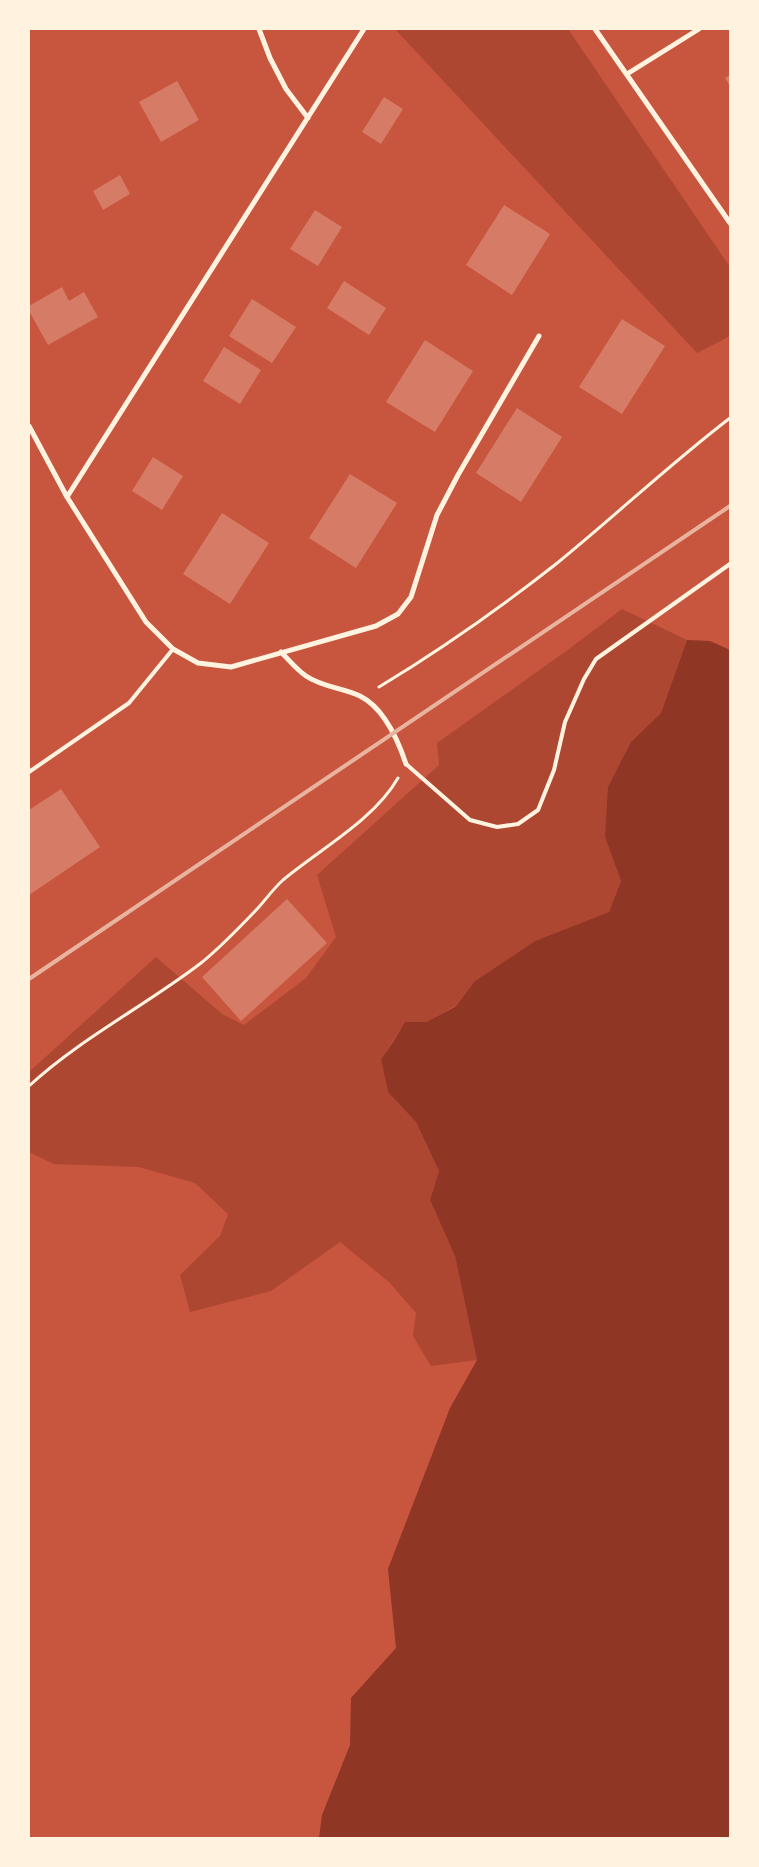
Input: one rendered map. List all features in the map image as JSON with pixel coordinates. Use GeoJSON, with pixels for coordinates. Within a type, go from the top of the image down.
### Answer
{"type":"FeatureCollection","features":[{"type":"Feature","properties":{"kind":"street"},"geometry":{"type":"LineString","coordinates":[[259,29],[270,58],[286,89],[308,118]]}},
{"type":"Feature","properties":{"kind":"street"},"geometry":{"type":"LineString","coordinates":[[67,497],[364,29]]}},
{"type":"Feature","properties":{"kind":"street"},"geometry":{"type":"LineString","coordinates":[[595,29],[730,223]]}},
{"type":"Feature","properties":{"kind":"street"},"geometry":{"type":"LineString","coordinates":[[627,74],[700,29]]}},
{"type":"Feature","properties":{"kind":"street"},"geometry":{"type":"LineString","coordinates":[[29,426],[67,497],[146,622],[174,649],[198,663],[231,667],[376,626],[398,614],[411,597],[437,515],[458,475],[539,336]]}},
{"type":"Feature","properties":{"kind":"street"},"geometry":{"type":"LineString","coordinates":[[280,652],[306,676],[335,689],[360,696],[378,710],[400,745],[406,764]]}},
{"type":"Feature","properties":{"kind":"lane"},"geometry":{"type":"LineString","coordinates":[[406,764],[470,820],[497,827],[518,824],[538,810],[554,770],[565,722],[584,679],[596,659],[730,564]]}},
{"type":"Feature","properties":{"kind":"lane"},"geometry":{"type":"LineString","coordinates":[[29,772],[129,703],[174,649]]}},
{"type":"Feature","properties":{"kind":"path"},"geometry":{"type":"LineString","coordinates":[[360,696],[380,687],[433,652],[555,564],[730,418]]}},
{"type":"Feature","properties":{"kind":"path"},"geometry":{"type":"LineString","coordinates":[[29,1086],[46,1070],[101,1029],[202,962],[245,921],[282,881],[368,814],[394,785],[406,764]]}},
{"type":"Feature","properties":{"kind":"shaded area"},"geometry":{"type":"Polygon","coordinates":[[[395,29],[568,29],[730,267],[730,336],[697,353],[395,29]]]}},
{"type":"Feature","properties":{"kind":"shaded area"},"geometry":{"type":"Polygon","coordinates":[[[622,609],[687,640],[661,713],[631,742],[605,837],[621,881],[609,912],[535,941],[475,981],[455,1006],[426,1022],[405,1022],[381,1059],[388,1092],[416,1122],[439,1171],[430,1200],[455,1256],[477,1360],[431,1366],[413,1336],[416,1313],[389,1282],[340,1242],[271,1291],[190,1312],[180,1275],[220,1236],[228,1214],[195,1183],[139,1167],[54,1164],[29,1152],[29,1072],[156,957],[222,1014],[244,1025],[306,978],[336,937],[317,875],[439,765],[437,743],[622,609]]]}},
{"type":"Feature","properties":{"kind":"shaded area"},"geometry":{"type":"Polygon","coordinates":[[[687,640],[710,641],[730,650],[730,1838],[319,1838],[322,1815],[350,1745],[351,1698],[396,1648],[388,1569],[450,1408],[477,1360],[455,1256],[430,1200],[439,1171],[416,1122],[388,1092],[381,1059],[405,1022],[426,1022],[455,1007],[475,981],[535,941],[609,912],[621,881],[605,837],[608,787],[631,742],[661,713],[687,640]]]}},
{"type":"Feature","properties":{"kind":"building"},"geometry":{"type":"Polygon","coordinates":[[[730,75],[730,86],[725,78],[730,75]]]}},
{"type":"Feature","properties":{"kind":"building"},"geometry":{"type":"Polygon","coordinates":[[[177,81],[199,120],[161,142],[139,102],[177,81]]]}},
{"type":"Feature","properties":{"kind":"building"},"geometry":{"type":"Polygon","coordinates":[[[384,97],[403,109],[381,144],[362,132],[384,97]]]}},
{"type":"Feature","properties":{"kind":"building"},"geometry":{"type":"Polygon","coordinates":[[[120,175],[130,194],[103,210],[93,191],[120,175]]]}},
{"type":"Feature","properties":{"kind":"building"},"geometry":{"type":"Polygon","coordinates":[[[504,205],[550,234],[512,295],[466,265],[504,205]]]}},
{"type":"Feature","properties":{"kind":"building"},"geometry":{"type":"Polygon","coordinates":[[[315,210],[342,227],[318,266],[290,249],[315,210]]]}},
{"type":"Feature","properties":{"kind":"building"},"geometry":{"type":"Polygon","coordinates":[[[344,281],[386,308],[369,335],[327,308],[344,281]]]}},
{"type":"Feature","properties":{"kind":"building"},"geometry":{"type":"Polygon","coordinates":[[[62,287],[69,301],[84,292],[98,317],[48,345],[29,311],[29,306],[62,287]]]}},
{"type":"Feature","properties":{"kind":"building"},"geometry":{"type":"Polygon","coordinates":[[[252,299],[296,327],[272,363],[229,336],[252,299]]]}},
{"type":"Feature","properties":{"kind":"building"},"geometry":{"type":"Polygon","coordinates":[[[622,319],[665,346],[622,414],[579,387],[622,319]]]}},
{"type":"Feature","properties":{"kind":"building"},"geometry":{"type":"Polygon","coordinates":[[[425,340],[473,371],[435,432],[386,402],[425,340]]]}},
{"type":"Feature","properties":{"kind":"building"},"geometry":{"type":"Polygon","coordinates":[[[224,347],[261,370],[240,404],[203,381],[224,347]]]}},
{"type":"Feature","properties":{"kind":"building"},"geometry":{"type":"Polygon","coordinates":[[[517,408],[562,437],[521,502],[476,473],[517,408]]]}},
{"type":"Feature","properties":{"kind":"building"},"geometry":{"type":"Polygon","coordinates":[[[153,457],[183,476],[162,510],[132,491],[153,457]]]}},
{"type":"Feature","properties":{"kind":"building"},"geometry":{"type":"Polygon","coordinates":[[[350,474],[397,503],[356,568],[309,538],[350,474]]]}},
{"type":"Feature","properties":{"kind":"building"},"geometry":{"type":"Polygon","coordinates":[[[222,513],[269,543],[230,604],[183,574],[222,513]]]}},
{"type":"Feature","properties":{"kind":"building"},"geometry":{"type":"Polygon","coordinates":[[[61,789],[100,847],[29,895],[29,810],[61,789]]]}},
{"type":"Feature","properties":{"kind":"building"},"geometry":{"type":"Polygon","coordinates":[[[287,899],[327,943],[241,1021],[202,977],[287,899]]]}},
{"type":"Feature","properties":{"kind":"railway"},"geometry":{"type":"LineString","coordinates":[[29,979],[730,506]]}}]}
